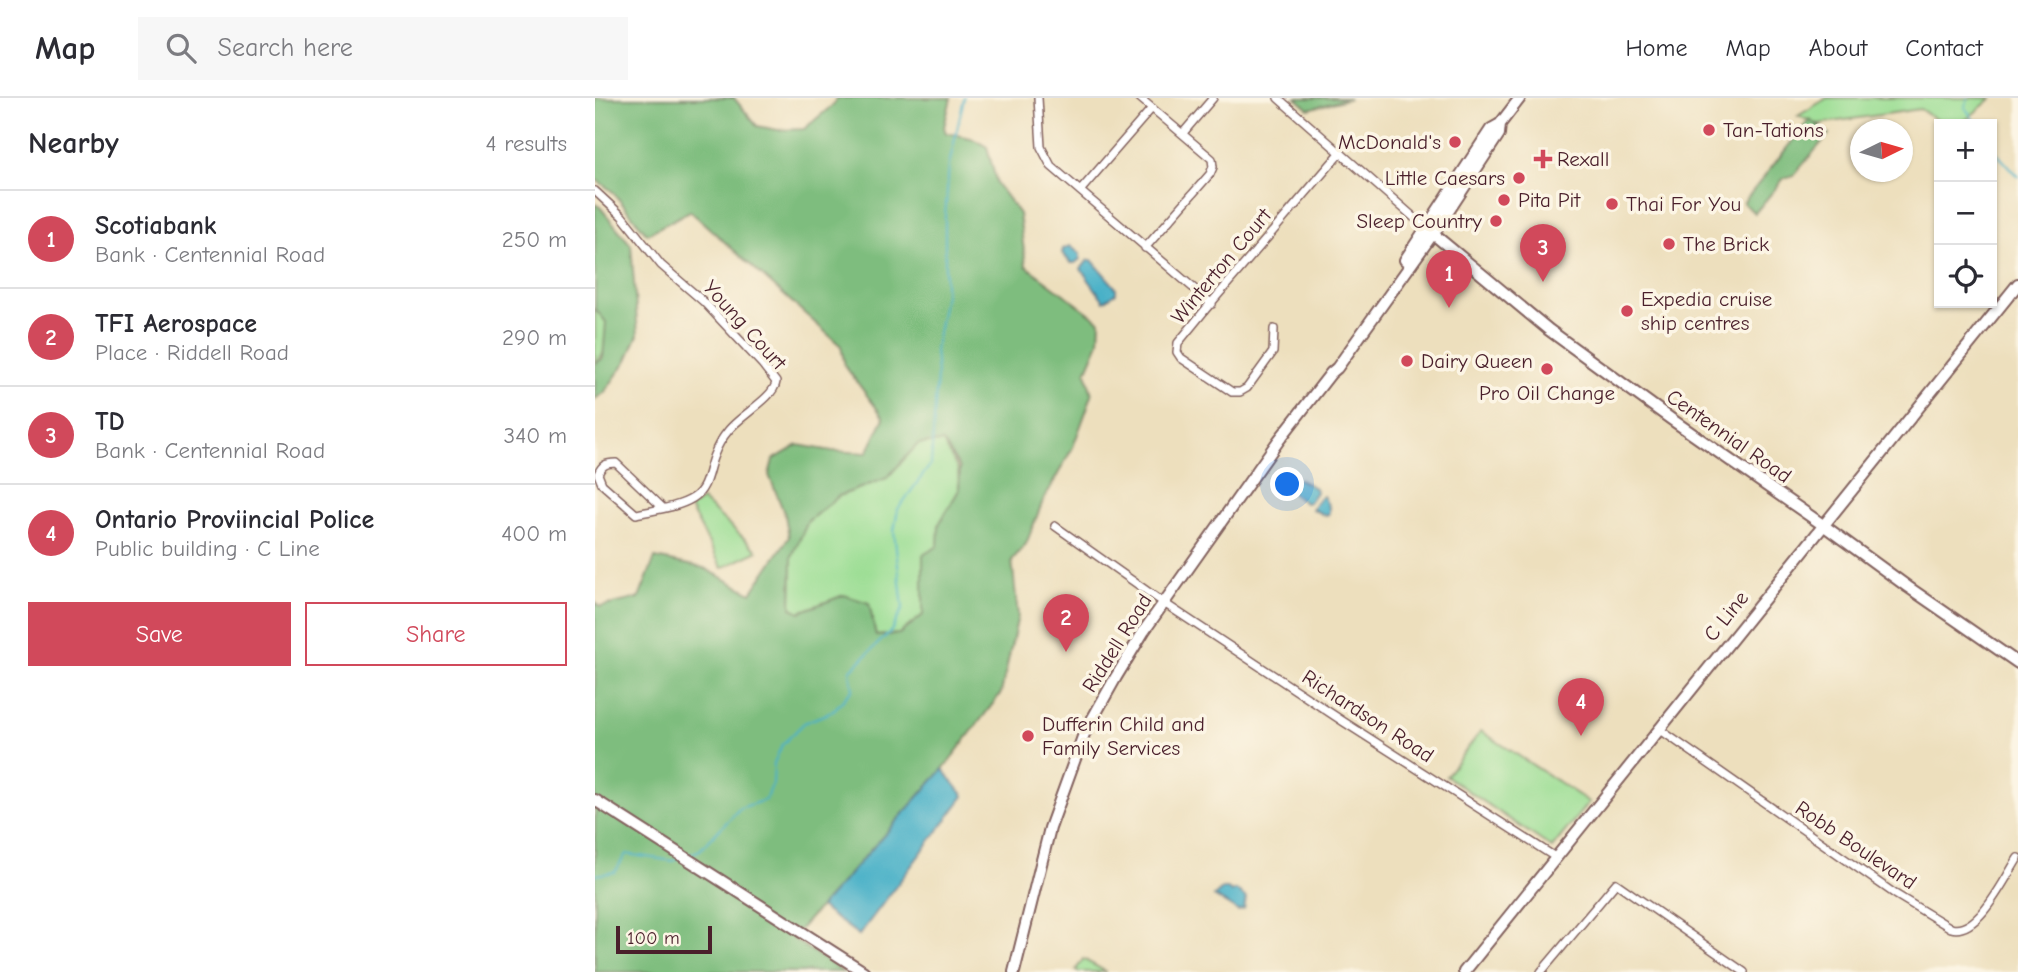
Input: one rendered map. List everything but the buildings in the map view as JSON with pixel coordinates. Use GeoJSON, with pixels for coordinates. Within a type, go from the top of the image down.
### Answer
{"type":"FeatureCollection","features":[{"type":"Feature","properties":{"kind":"street"},"geometry":{"type":"LineString","coordinates":[[1038,98],[1041,147],[1051,166],[1212,304]]}},
{"type":"Feature","properties":{"kind":"street"},"geometry":{"type":"LineString","coordinates":[[1140,98],[1212,159],[1213,167],[1210,174],[1145,248]]}},
{"type":"Feature","properties":{"kind":"street"},"geometry":{"type":"LineString","coordinates":[[1183,133],[1213,98]]}},
{"type":"Feature","properties":{"kind":"street"},"geometry":{"type":"LineString","coordinates":[[1278,98],[1429,231]]}},
{"type":"Feature","properties":{"kind":"street","name":"Riddell Road"},"geometry":{"type":"LineString","coordinates":[[1014,972],[1049,828],[1084,734],[1116,677],[1279,440],[1337,368],[1429,231],[1499,134],[1500,124],[1520,98]]}},
{"type":"Feature","properties":{"kind":"street"},"geometry":{"type":"LineString","coordinates":[[1080,191],[1152,108]]}},
{"type":"Feature","properties":{"kind":"street","name":"Winterton Court"},"geometry":{"type":"LineString","coordinates":[[1274,329],[1273,352],[1247,388],[1240,392],[1232,392],[1181,358],[1177,352],[1178,343],[1341,152]]}},
{"type":"Feature","properties":{"kind":"street","name":"Young Court"},"geometry":{"type":"LineString","coordinates":[[595,191],[622,216],[661,265],[704,302],[776,382],[770,395],[740,418],[723,437],[705,483],[694,498],[682,503],[663,508],[636,514],[602,484],[598,474],[602,466],[616,463],[663,508]]}},
{"type":"Feature","properties":{"kind":"street","name":"Centennial Road"},"geometry":{"type":"LineString","coordinates":[[1429,231],[1549,330],[2018,663]]}},
{"type":"Feature","properties":{"kind":"street","name":"C Line"},"geometry":{"type":"LineString","coordinates":[[1464,972],[2018,284]]}},
{"type":"Feature","properties":{"kind":"street","name":"Richardson Road"},"geometry":{"type":"LineString","coordinates":[[1055,526],[1164,604],[1555,857]]}},
{"type":"Feature","properties":{"kind":"street","name":"Robb Boulevard"},"geometry":{"type":"LineString","coordinates":[[1659,729],[1895,894],[1951,929],[1970,926],[1981,915],[2018,858]]}},
{"type":"Feature","properties":{"kind":"street"},"geometry":{"type":"LineString","coordinates":[[595,800],[864,972]]}},
{"type":"Feature","properties":{"kind":"street"},"geometry":{"type":"LineString","coordinates":[[1541,972],[1616,883],[1744,972]]}},
{"type":"Feature","properties":{"kind":"green space"},"geometry":{"type":"Polygon","coordinates":[[[595,98],[734,98],[757,126],[778,130],[804,129],[834,104],[837,98],[951,98],[944,127],[946,133],[971,138],[987,147],[997,184],[1019,214],[1026,266],[1100,321],[1099,342],[1086,372],[1092,395],[1073,447],[1043,501],[1026,544],[1012,560],[1018,616],[1001,693],[943,769],[792,938],[843,972],[595,972],[595,602],[600,607],[639,598],[655,558],[704,568],[751,593],[789,537],[785,515],[769,475],[773,460],[798,445],[867,453],[884,418],[845,366],[841,346],[690,211],[647,234],[612,191],[595,179],[595,98]],[[943,442],[918,444],[887,478],[839,496],[808,521],[792,556],[791,608],[800,612],[844,595],[869,603],[876,636],[899,634],[923,615],[923,555],[938,546],[939,524],[959,490],[960,468],[943,442]]]}},
{"type":"Feature","properties":{"kind":"green space"},"geometry":{"type":"Polygon","coordinates":[[[1296,98],[1350,98],[1309,109],[1296,98]]]}},
{"type":"Feature","properties":{"kind":"green space"},"geometry":{"type":"Polygon","coordinates":[[[1827,98],[1992,98],[1967,119],[1935,119],[1920,109],[1818,124],[1798,116],[1827,98]]]}},
{"type":"Feature","properties":{"kind":"green space"},"geometry":{"type":"Polygon","coordinates":[[[1810,119],[1829,134],[1794,175],[1784,178],[1755,213],[1743,203],[1810,119]]]}},
{"type":"Feature","properties":{"kind":"green space"},"geometry":{"type":"Polygon","coordinates":[[[595,204],[631,245],[638,335],[627,360],[604,393],[595,399],[595,364],[603,358],[606,322],[595,309],[595,204]]]}},
{"type":"Feature","properties":{"kind":"green space"},"geometry":{"type":"Polygon","coordinates":[[[595,308],[607,321],[610,343],[595,365],[595,308]]]}},
{"type":"Feature","properties":{"kind":"green space"},"geometry":{"type":"Polygon","coordinates":[[[919,440],[943,442],[958,470],[959,490],[939,525],[939,546],[923,555],[923,615],[899,634],[876,636],[844,595],[800,612],[791,608],[792,556],[808,521],[839,496],[887,478],[919,440]]]}},
{"type":"Feature","properties":{"kind":"green space"},"geometry":{"type":"Polygon","coordinates":[[[702,500],[758,551],[722,568],[690,508],[702,500]]]}},
{"type":"Feature","properties":{"kind":"green space"},"geometry":{"type":"Polygon","coordinates":[[[1481,731],[1589,802],[1552,848],[1446,776],[1481,731]]]}},
{"type":"Feature","properties":{"kind":"green space"},"geometry":{"type":"Polygon","coordinates":[[[1083,959],[1105,972],[1079,972],[1076,970],[1083,959]]]}},
{"type":"Feature","properties":{"kind":"water"},"geometry":{"type":"Polygon","coordinates":[[[1070,246],[1080,254],[1080,259],[1075,263],[1071,263],[1062,253],[1063,249],[1070,246]]]}},
{"type":"Feature","properties":{"kind":"water"},"geometry":{"type":"Polygon","coordinates":[[[1088,260],[1092,260],[1116,288],[1116,293],[1104,301],[1081,269],[1088,260]]]}},
{"type":"Feature","properties":{"kind":"water"},"geometry":{"type":"Polygon","coordinates":[[[1298,479],[1315,488],[1316,492],[1309,502],[1305,503],[1289,491],[1291,483],[1298,479]]]}},
{"type":"Feature","properties":{"kind":"water"},"geometry":{"type":"Polygon","coordinates":[[[1323,496],[1329,507],[1326,516],[1312,509],[1323,496]]]}},
{"type":"Feature","properties":{"kind":"water"},"geometry":{"type":"Polygon","coordinates":[[[943,769],[964,796],[859,935],[820,907],[943,769]]]}},
{"type":"Feature","properties":{"kind":"water"},"geometry":{"type":"Polygon","coordinates":[[[1222,889],[1231,892],[1236,890],[1246,898],[1244,909],[1238,911],[1214,896],[1222,889]]]}},
{"type":"Feature","properties":{"kind":"waterway"},"geometry":{"type":"LineString","coordinates":[[690,854],[700,850],[740,808],[765,800],[773,784],[774,763],[782,745],[804,723],[833,711],[853,689],[850,671],[891,631],[903,608],[894,531],[898,509],[931,464],[937,375],[935,350],[945,295],[945,217],[949,165],[964,98]]}},
{"type":"Feature","properties":{"kind":"waterway"},"geometry":{"type":"LineString","coordinates":[[1968,98],[1965,107],[1973,119]]}},
{"type":"Feature","properties":{"kind":"waterway"},"geometry":{"type":"LineString","coordinates":[[1997,154],[2018,177]]}},
{"type":"Feature","properties":{"kind":"waterway"},"geometry":{"type":"LineString","coordinates":[[595,875],[615,872],[626,854],[673,861],[677,859]]}},
{"type":"Feature","properties":{"kind":"place","name":"Tan-Tations"},"geometry":{"type":"Point","coordinates":[1709,130]}},
{"type":"Feature","properties":{"kind":"place","name":"McDonald's"},"geometry":{"type":"Point","coordinates":[1455,142]}},
{"type":"Feature","properties":{"kind":"place","name":"Rexall"},"geometry":{"type":"Point","coordinates":[1543,159]}},
{"type":"Feature","properties":{"kind":"place","name":"Little Caesars"},"geometry":{"type":"Point","coordinates":[1519,178]}},
{"type":"Feature","properties":{"kind":"place","name":"Pita Pit"},"geometry":{"type":"Point","coordinates":[1504,200]}},
{"type":"Feature","properties":{"kind":"place","name":"Thai For You"},"geometry":{"type":"Point","coordinates":[1612,204]}},
{"type":"Feature","properties":{"kind":"place","name":"Sleep Country"},"geometry":{"type":"Point","coordinates":[1496,221]}},
{"type":"Feature","properties":{"kind":"place","name":"The Brick"},"geometry":{"type":"Point","coordinates":[1669,244]}},
{"type":"Feature","properties":{"kind":"place","name":"TD"},"geometry":{"type":"Point","coordinates":[1543,282]}},
{"type":"Feature","properties":{"kind":"place","name":"Scotiabank"},"geometry":{"type":"Point","coordinates":[1449,308]}},
{"type":"Feature","properties":{"kind":"place","name":"Expedia cruise ship centres"},"geometry":{"type":"Point","coordinates":[1627,311]}},
{"type":"Feature","properties":{"kind":"place","name":"Dairy Queen"},"geometry":{"type":"Point","coordinates":[1407,361]}},
{"type":"Feature","properties":{"kind":"place","name":"Pro Oil Change"},"geometry":{"type":"Point","coordinates":[1547,369]}},
{"type":"Feature","properties":{"kind":"place","name":"TFI Aerospace"},"geometry":{"type":"Point","coordinates":[1066,652]}},
{"type":"Feature","properties":{"kind":"place","name":"Dufferin Child and Family Services"},"geometry":{"type":"Point","coordinates":[1028,736]}},
{"type":"Feature","properties":{"kind":"place","name":"Ontario Proviincial Police"},"geometry":{"type":"Point","coordinates":[1581,736]}}]}
